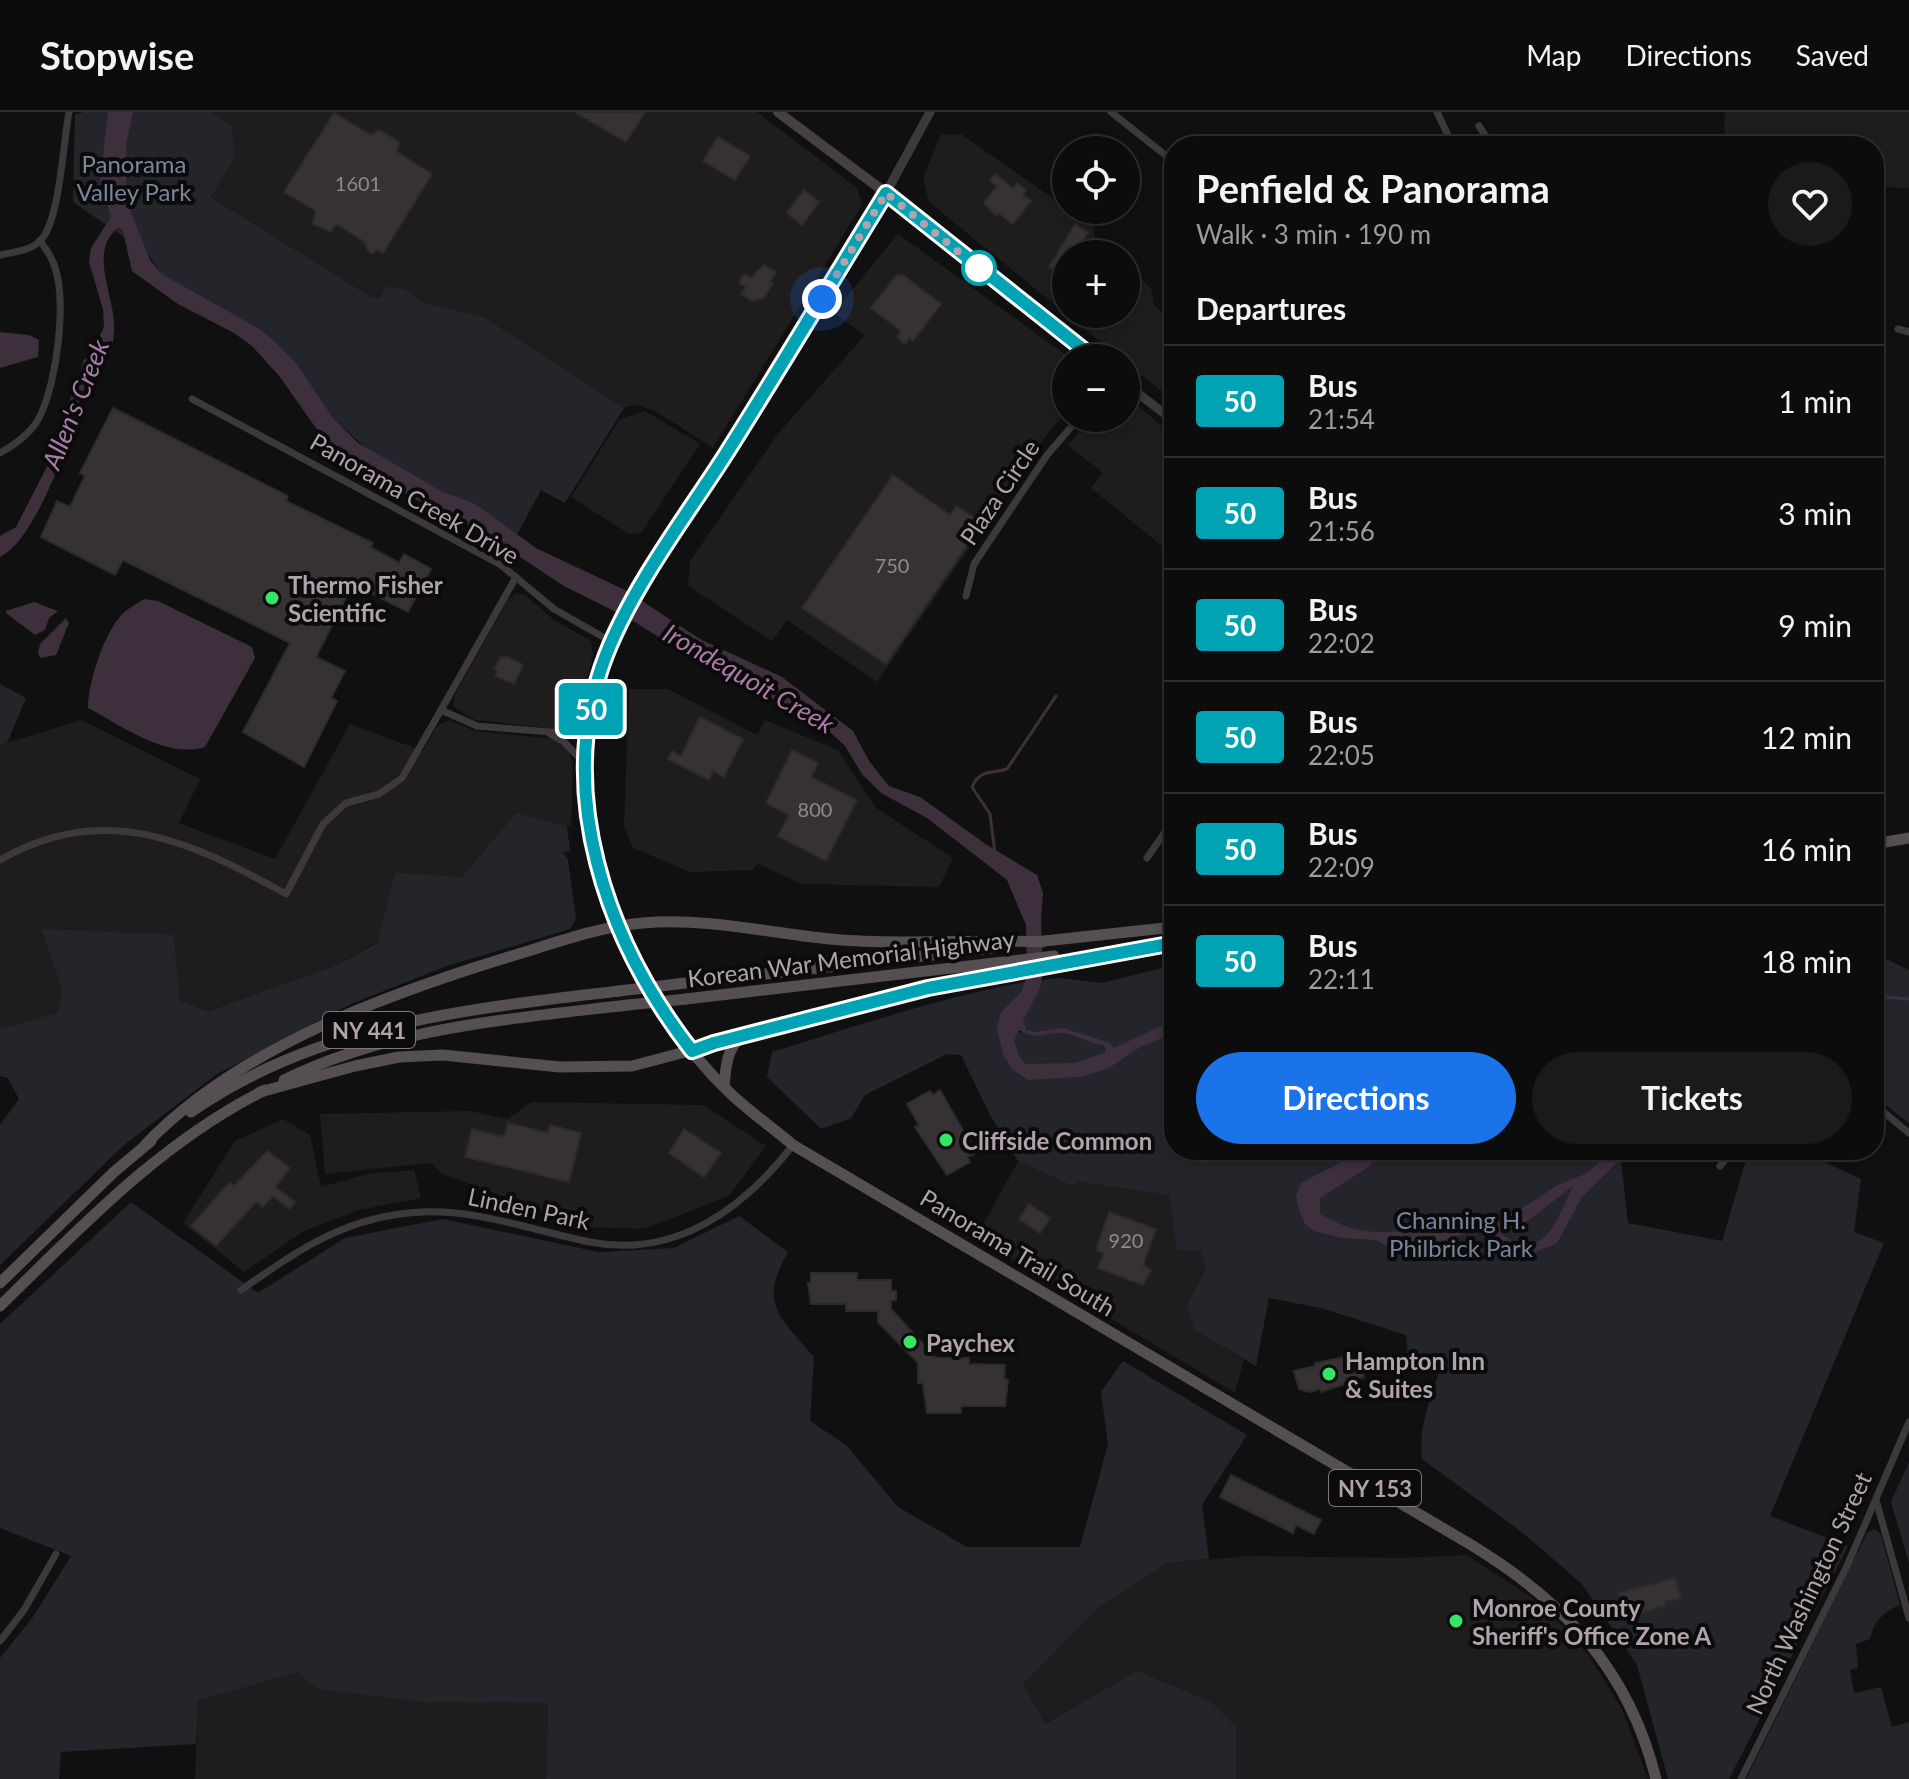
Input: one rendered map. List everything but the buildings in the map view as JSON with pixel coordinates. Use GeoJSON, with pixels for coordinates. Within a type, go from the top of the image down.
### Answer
{"type":"FeatureCollection","features":[{"type":"Feature","properties":{"kind":"main road"},"geometry":{"type":"LineString","coordinates":[[778,112],[886,193]]}},
{"type":"Feature","properties":{"kind":"main road","name":"Panorama Trail South"},"geometry":{"type":"LineString","coordinates":[[886,193],[640,590],[612,642],[595,691],[587,735],[586,765],[590,830],[608,903],[617,926],[654,999],[692,1051],[724,1087],[793,1145],[1519,1575],[1559,1608],[1598,1653],[1629,1704],[1656,1779]]}},
{"type":"Feature","properties":{"kind":"main road"},"geometry":{"type":"LineString","coordinates":[[1884,842],[1909,838]]}},
{"type":"Feature","properties":{"kind":"main road"},"geometry":{"type":"LineString","coordinates":[[145,1145],[174,1115],[213,1088],[271,1053],[332,1023],[463,970],[617,926],[664,921],[708,921],[840,940],[1002,943]]}},
{"type":"Feature","properties":{"kind":"main road","name":"Korean War Memorial Highway"},"geometry":{"type":"LineString","coordinates":[[0,1283],[145,1145],[195,1109],[285,1060],[366,1031],[453,1012],[1002,943],[1042,942],[1164,928]]}},
{"type":"Feature","properties":{"kind":"main road"},"geometry":{"type":"LineString","coordinates":[[260,1092],[399,1057],[443,1055],[606,1069],[632,1066],[1005,967],[1164,944]]}},
{"type":"Feature","properties":{"kind":"main road","name":"Korean War Memorial Highway"},"geometry":{"type":"LineString","coordinates":[[0,1306],[162,1154],[201,1126],[260,1092],[341,1056],[423,1033],[628,1005],[1005,967]]}},
{"type":"Feature","properties":{"kind":"main road"},"geometry":{"type":"LineString","coordinates":[[724,1087],[727,1057],[732,1045],[741,1036]]}},
{"type":"Feature","properties":{"kind":"street"},"geometry":{"type":"LineString","coordinates":[[0,255],[27,249],[40,240],[54,213],[69,112]]}},
{"type":"Feature","properties":{"kind":"street"},"geometry":{"type":"LineString","coordinates":[[930,112],[886,193],[1076,344]]}},
{"type":"Feature","properties":{"kind":"street"},"geometry":{"type":"LineString","coordinates":[[1111,112],[1164,154]]}},
{"type":"Feature","properties":{"kind":"street"},"geometry":{"type":"LineString","coordinates":[[1121,120],[1127,112]]}},
{"type":"Feature","properties":{"kind":"street"},"geometry":{"type":"LineString","coordinates":[[1437,112],[1448,136]]}},
{"type":"Feature","properties":{"kind":"street"},"geometry":{"type":"LineString","coordinates":[[1479,126],[1486,136]]}},
{"type":"Feature","properties":{"kind":"street"},"geometry":{"type":"LineString","coordinates":[[0,453],[31,431],[40,417],[57,350],[57,279],[53,263],[40,240]]}},
{"type":"Feature","properties":{"kind":"street"},"geometry":{"type":"LineString","coordinates":[[1898,329],[1909,332]]}},
{"type":"Feature","properties":{"kind":"street"},"geometry":{"type":"LineString","coordinates":[[1140,395],[1164,413]]}},
{"type":"Feature","properties":{"kind":"street","name":"Panorama Creek Drive"},"geometry":{"type":"LineString","coordinates":[[192,399],[490,559],[554,609],[612,642]]}},
{"type":"Feature","properties":{"kind":"street","name":"Plaza Circle"},"geometry":{"type":"LineString","coordinates":[[966,596],[974,564],[1047,455],[1067,432]]}},
{"type":"Feature","properties":{"kind":"street"},"geometry":{"type":"LineString","coordinates":[[0,860],[43,838],[70,831],[107,829],[208,852],[286,894],[323,824],[346,803],[379,794],[402,778],[516,577]]}},
{"type":"Feature","properties":{"kind":"street"},"geometry":{"type":"LineString","coordinates":[[441,710],[477,726],[587,735]]}},
{"type":"Feature","properties":{"kind":"street"},"geometry":{"type":"LineString","coordinates":[[544,732],[564,742],[586,765]]}},
{"type":"Feature","properties":{"kind":"street"},"geometry":{"type":"LineString","coordinates":[[1147,858],[1164,833]]}},
{"type":"Feature","properties":{"kind":"street"},"geometry":{"type":"LineString","coordinates":[[1884,1112],[1909,1133]]}},
{"type":"Feature","properties":{"kind":"street","name":"Linden Park"},"geometry":{"type":"LineString","coordinates":[[241,1290],[329,1232],[395,1214],[474,1214],[608,1245],[639,1244],[674,1236],[703,1225],[735,1207],[767,1178],[793,1145]]}},
{"type":"Feature","properties":{"kind":"street"},"geometry":{"type":"LineString","coordinates":[[1720,1166],[1725,1160]]}},
{"type":"Feature","properties":{"kind":"street","name":"North Washington Street"},"geometry":{"type":"LineString","coordinates":[[1741,1779],[1876,1500],[1909,1422]]}},
{"type":"Feature","properties":{"kind":"street"},"geometry":{"type":"LineString","coordinates":[[1876,1500],[1909,1618]]}},
{"type":"Feature","properties":{"kind":"street"},"geometry":{"type":"LineString","coordinates":[[0,1641],[24,1610],[56,1554]]}},
{"type":"Feature","properties":{"kind":"shaded area"},"geometry":{"type":"Polygon","coordinates":[[[211,112],[757,112],[857,188],[862,205],[713,448],[655,411],[636,405],[624,408],[484,317],[422,302],[405,289],[387,286],[380,298],[373,298],[210,196],[234,158],[211,112]]]}},
{"type":"Feature","properties":{"kind":"shaded area"},"geometry":{"type":"Polygon","coordinates":[[[1725,112],[1909,112],[1909,188],[1884,187],[1884,136],[1724,136],[1725,112]]]}},
{"type":"Feature","properties":{"kind":"shaded area"},"geometry":{"type":"Polygon","coordinates":[[[961,134],[1052,198],[1052,224],[1090,224],[1094,227],[1096,240],[1052,240],[1052,303],[929,202],[923,179],[940,135],[961,134]]]}},
{"type":"Feature","properties":{"kind":"shaded area"},"geometry":{"type":"Polygon","coordinates":[[[898,234],[1052,345],[1052,428],[877,682],[787,620],[772,641],[688,586],[690,561],[777,435],[865,335],[833,313],[898,234]]]}},
{"type":"Feature","properties":{"kind":"shaded area"},"geometry":{"type":"Polygon","coordinates":[[[1140,279],[1151,288],[1154,305],[1164,314],[1164,393],[1140,374],[1140,344],[1103,344],[1083,328],[1140,328],[1140,279]]]}},
{"type":"Feature","properties":{"kind":"shaded area"},"geometry":{"type":"Polygon","coordinates":[[[1140,408],[1164,428],[1164,548],[1091,488],[1103,473],[1068,445],[1079,432],[1140,432],[1140,408]]]}},
{"type":"Feature","properties":{"kind":"shaded area"},"geometry":{"type":"Polygon","coordinates":[[[645,411],[700,444],[642,532],[629,534],[571,497],[620,419],[645,411]]]}},
{"type":"Feature","properties":{"kind":"shaded area"},"geometry":{"type":"Polygon","coordinates":[[[516,593],[525,595],[554,620],[591,641],[593,655],[576,724],[569,730],[475,720],[454,707],[454,696],[508,599],[516,593]]]}},
{"type":"Feature","properties":{"kind":"shaded area"},"geometry":{"type":"Polygon","coordinates":[[[629,689],[668,689],[757,735],[765,720],[838,750],[876,808],[953,858],[939,887],[801,884],[757,863],[753,870],[690,872],[633,848],[624,827],[629,689]]]}},
{"type":"Feature","properties":{"kind":"shaded area"},"geometry":{"type":"Polygon","coordinates":[[[82,720],[200,779],[179,823],[275,859],[350,724],[423,751],[437,726],[449,720],[475,731],[555,739],[568,749],[573,763],[571,827],[516,814],[462,877],[395,872],[377,942],[339,964],[209,1011],[179,1001],[42,930],[62,989],[58,1014],[0,1029],[0,745],[82,720]]]}},
{"type":"Feature","properties":{"kind":"shaded area"},"geometry":{"type":"Polygon","coordinates":[[[531,1102],[704,1105],[766,1146],[729,1196],[644,1229],[586,1227],[443,1174],[431,1163],[325,1174],[320,1114],[470,1111],[508,1119],[531,1102]]]}},
{"type":"Feature","properties":{"kind":"shaded area"},"geometry":{"type":"Polygon","coordinates":[[[283,1119],[310,1135],[321,1187],[367,1174],[414,1170],[421,1198],[359,1210],[304,1231],[244,1272],[183,1223],[235,1141],[283,1119]]]}},
{"type":"Feature","properties":{"kind":"shaded area"},"geometry":{"type":"Polygon","coordinates":[[[1018,1161],[1072,1186],[1079,1182],[1170,1195],[1177,1250],[1201,1251],[1206,1268],[1187,1305],[1194,1329],[1244,1360],[1235,1393],[976,1238],[1018,1161]]]}},
{"type":"Feature","properties":{"kind":"shaded area"},"geometry":{"type":"Polygon","coordinates":[[[1467,1555],[1531,1597],[1569,1632],[1589,1656],[1622,1709],[1648,1779],[1236,1779],[1236,1727],[1137,1672],[1044,1724],[1023,1684],[1099,1607],[1168,1563],[1249,1556],[1400,1558],[1467,1555]]]}},
{"type":"Feature","properties":{"kind":"shaded area"},"geometry":{"type":"Polygon","coordinates":[[[298,1672],[427,1702],[548,1703],[546,1779],[195,1779],[198,1701],[298,1672]]]}},
{"type":"Feature","properties":{"kind":"green space","name":"Panorama Valley Park"},"geometry":{"type":"Polygon","coordinates":[[[83,112],[211,112],[232,127],[234,158],[211,197],[373,298],[380,298],[386,286],[405,289],[422,302],[484,317],[624,408],[565,503],[541,490],[517,535],[474,503],[443,492],[371,453],[333,418],[297,364],[260,329],[162,274],[147,253],[73,202],[75,115],[83,112]]]}},
{"type":"Feature","properties":{"kind":"green space"},"geometry":{"type":"Polygon","coordinates":[[[0,684],[26,698],[7,743],[0,745],[0,684]]]}},
{"type":"Feature","properties":{"kind":"green space"},"geometry":{"type":"Polygon","coordinates":[[[516,813],[567,826],[570,851],[563,852],[568,860],[576,919],[570,929],[447,966],[351,1004],[217,1074],[124,1145],[0,1265],[0,1125],[19,1099],[8,1078],[0,1076],[0,1029],[58,1013],[62,989],[41,929],[174,935],[179,1001],[209,1011],[339,964],[377,943],[395,872],[462,877],[516,813]]]}},
{"type":"Feature","properties":{"kind":"green space"},"geometry":{"type":"Polygon","coordinates":[[[1884,958],[1909,970],[1909,1123],[1884,1104],[1884,958]]]}},
{"type":"Feature","properties":{"kind":"green space","name":"Channing H. Philbrick Park"},"geometry":{"type":"Polygon","coordinates":[[[1164,968],[1164,1160],[1621,1160],[1628,1223],[1722,1241],[1746,1160],[1820,1160],[1861,1179],[1854,1232],[1884,1243],[1770,1516],[1848,1546],[1729,1779],[1668,1779],[1637,1665],[1582,1584],[1523,1533],[1422,1459],[1422,1431],[1445,1353],[1408,1356],[1406,1335],[1321,1308],[1269,1298],[1256,1366],[1194,1330],[1187,1305],[1206,1268],[1200,1251],[1177,1250],[1169,1195],[1079,1182],[1072,1186],[1018,1161],[990,1115],[961,1055],[947,1054],[865,1095],[851,1118],[821,1129],[767,1077],[772,1052],[929,1004],[1025,982],[1021,992],[1001,1012],[1000,1036],[1028,1031],[1022,1021],[1041,980],[1059,978],[1102,983],[1164,968]]]}},
{"type":"Feature","properties":{"kind":"green space"},"geometry":{"type":"Polygon","coordinates":[[[131,1202],[258,1293],[345,1238],[443,1219],[598,1252],[674,1248],[739,1216],[788,1252],[779,1270],[774,1298],[783,1320],[814,1357],[810,1421],[846,1445],[898,1507],[967,1547],[1080,1547],[1108,1444],[1101,1392],[1123,1361],[1247,1435],[1202,1505],[1209,1559],[1168,1563],[1099,1607],[1023,1684],[1045,1724],[1137,1671],[1211,1702],[1236,1727],[1236,1779],[546,1779],[548,1703],[427,1702],[317,1689],[298,1672],[198,1701],[196,1744],[61,1752],[59,1779],[0,1779],[0,1658],[33,1617],[71,1556],[0,1528],[0,1324],[131,1202]]]}},
{"type":"Feature","properties":{"kind":"green space"},"geometry":{"type":"Polygon","coordinates":[[[1909,1462],[1909,1563],[1891,1502],[1909,1462]]]}},
{"type":"Feature","properties":{"kind":"green space"},"geometry":{"type":"Polygon","coordinates":[[[1875,1529],[1881,1535],[1900,1605],[1880,1618],[1870,1639],[1856,1644],[1858,1668],[1850,1670],[1854,1693],[1881,1687],[1892,1727],[1909,1722],[1909,1779],[1746,1779],[1867,1533],[1875,1529]]]}},
{"type":"Feature","properties":{"kind":"water"},"geometry":{"type":"Polygon","coordinates":[[[108,112],[133,112],[126,144],[127,202],[150,260],[162,274],[260,329],[297,364],[333,418],[358,443],[443,492],[474,503],[536,548],[627,591],[700,639],[782,677],[853,731],[869,761],[889,786],[920,797],[987,845],[1037,875],[1043,893],[1043,974],[1040,988],[1023,1021],[1027,1030],[1036,1032],[1063,1028],[1110,1043],[1114,1048],[1164,1025],[1164,1037],[1140,1047],[1109,1068],[1081,1077],[1028,1080],[1012,1069],[1003,1054],[997,1028],[1001,1012],[1021,992],[1027,976],[1026,925],[1007,880],[927,818],[881,793],[862,774],[845,746],[830,732],[681,651],[630,619],[564,586],[482,532],[401,492],[346,458],[323,438],[280,377],[252,346],[234,333],[178,304],[132,271],[123,231],[119,227],[109,237],[104,262],[114,319],[111,352],[97,362],[89,376],[78,407],[74,432],[33,519],[12,548],[0,557],[0,536],[16,527],[54,453],[60,437],[62,415],[79,381],[83,361],[92,353],[104,327],[103,309],[89,262],[91,248],[111,217],[108,206],[98,197],[108,112]],[[1019,1030],[1014,1041],[1020,1058],[1026,1064],[1076,1063],[1106,1052],[1104,1045],[1070,1034],[1037,1036],[1019,1030]]]}},
{"type":"Feature","properties":{"kind":"water"},"geometry":{"type":"Polygon","coordinates":[[[0,332],[29,335],[39,340],[38,357],[0,368],[0,332]]]}},
{"type":"Feature","properties":{"kind":"water"},"geometry":{"type":"Polygon","coordinates":[[[144,599],[158,601],[252,647],[255,658],[205,747],[190,750],[160,745],[88,708],[94,674],[107,637],[122,615],[144,599]]]}},
{"type":"Feature","properties":{"kind":"water"},"geometry":{"type":"Polygon","coordinates":[[[34,602],[58,611],[49,618],[45,630],[35,635],[6,613],[34,602]]]}},
{"type":"Feature","properties":{"kind":"water"},"geometry":{"type":"Polygon","coordinates":[[[66,618],[69,623],[56,655],[41,658],[38,654],[40,644],[66,618]]]}},
{"type":"Feature","properties":{"kind":"water"},"geometry":{"type":"Polygon","coordinates":[[[1345,1160],[1374,1160],[1370,1166],[1320,1198],[1320,1214],[1358,1230],[1397,1232],[1476,1218],[1489,1224],[1499,1223],[1558,1185],[1587,1173],[1601,1160],[1620,1160],[1582,1197],[1557,1243],[1529,1255],[1511,1250],[1480,1229],[1435,1243],[1387,1246],[1376,1240],[1343,1238],[1314,1231],[1305,1224],[1299,1210],[1296,1196],[1301,1183],[1345,1160]],[[1573,1186],[1529,1220],[1499,1232],[1514,1242],[1527,1245],[1538,1242],[1555,1224],[1573,1186]]]}},
{"type":"Feature","properties":{"kind":"waterway"},"geometry":{"type":"LineString","coordinates":[[995,853],[990,814],[972,787],[982,775],[1007,769],[1056,696]]}},
{"type":"Feature","properties":{"kind":"waterway"},"geometry":{"type":"LineString","coordinates":[[1884,997],[1909,999]]}},
{"type":"Feature","properties":{"kind":"bus line","name":"50"},"geometry":{"type":"LineString","coordinates":[[1076,344],[886,193],[612,640],[595,691],[587,735],[590,830],[608,903],[617,926],[654,999],[692,1051],[928,988],[1164,944]]}},
{"type":"Feature","properties":{"kind":"place","name":"Thermo Fisher Scientific"},"geometry":{"type":"Point","coordinates":[272,598]}},
{"type":"Feature","properties":{"kind":"place","name":"Cliffside Common"},"geometry":{"type":"Point","coordinates":[946,1140]}},
{"type":"Feature","properties":{"kind":"place","name":"Paychex"},"geometry":{"type":"Point","coordinates":[910,1342]}},
{"type":"Feature","properties":{"kind":"place","name":"Hampton Inn & Suites"},"geometry":{"type":"Point","coordinates":[1329,1374]}},
{"type":"Feature","properties":{"kind":"place","name":"Monroe County Sheriff's Office Zone A"},"geometry":{"type":"Point","coordinates":[1456,1621]}},
{"type":"Feature","properties":{"kind":"route"},"geometry":{"type":"LineString","coordinates":[[822,299],[886,193],[982,271],[979,268]]}},
{"type":"Feature","properties":{"kind":"water label","name":"Allen's Creek"},"geometry":{"type":"Point","coordinates":[75,404]}},
{"type":"Feature","properties":{"kind":"water label","name":"Irondequoit Creek"},"geometry":{"type":"Point","coordinates":[749,678]}}]}
